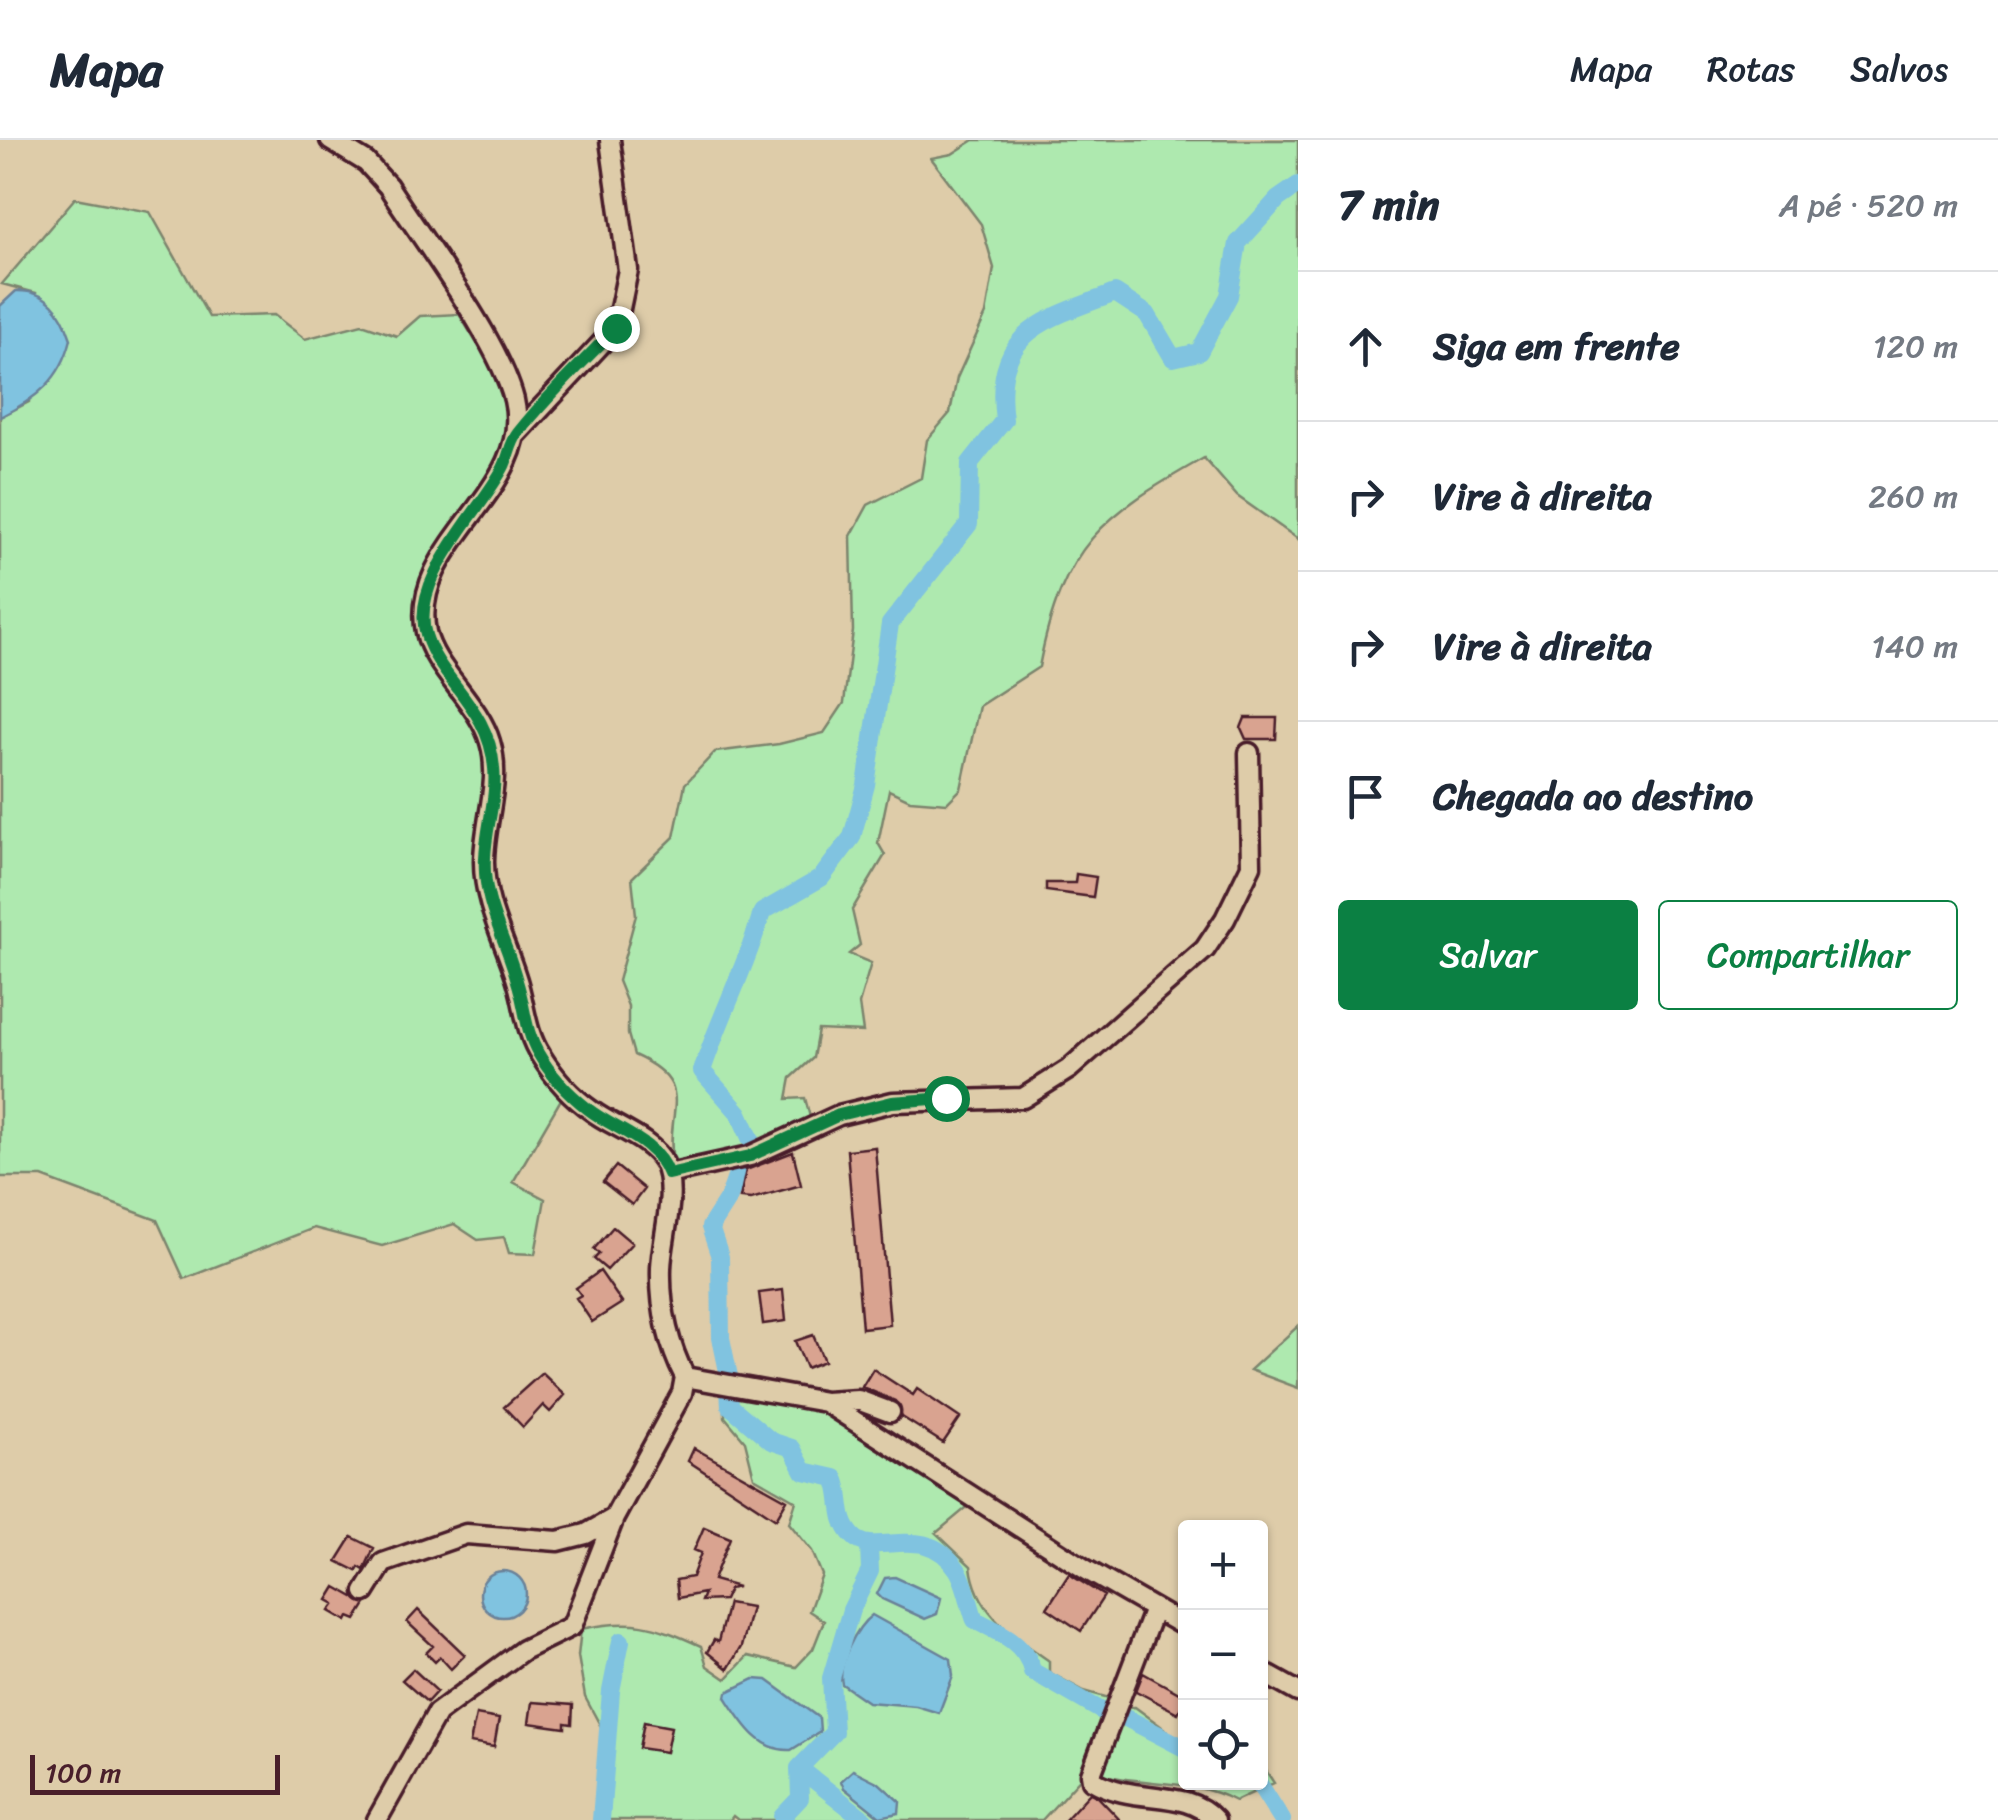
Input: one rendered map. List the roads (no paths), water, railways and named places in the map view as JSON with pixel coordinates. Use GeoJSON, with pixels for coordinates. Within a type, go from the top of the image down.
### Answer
{"type":"FeatureCollection","features":[{"type":"Feature","properties":{"kind":"street"},"geometry":{"type":"LineString","coordinates":[[330,140],[366,162],[388,186],[504,368],[515,403],[515,436],[504,468],[434,578],[424,613],[426,635],[476,711],[490,742],[495,771],[484,860],[486,891],[538,1053],[559,1082],[590,1110],[663,1159],[668,1174],[660,1270],[672,1350],[686,1377],[682,1393],[614,1518],[572,1626],[524,1650],[437,1714],[377,1820]]}},
{"type":"Feature","properties":{"kind":"street"},"geometry":{"type":"LineString","coordinates":[[515,436],[616,328],[628,270],[610,140]]}},
{"type":"Feature","properties":{"kind":"street"},"geometry":{"type":"LineString","coordinates":[[668,1174],[750,1156],[839,1115],[892,1102],[1023,1098],[1068,1069],[1205,949],[1226,919],[1250,866],[1249,753]]}},
{"type":"Feature","properties":{"kind":"street"},"geometry":{"type":"LineString","coordinates":[[686,1377],[825,1402],[858,1400],[890,1412]]}},
{"type":"Feature","properties":{"kind":"street"},"geometry":{"type":"LineString","coordinates":[[825,1402],[1178,1622]]}},
{"type":"Feature","properties":{"kind":"street"},"geometry":{"type":"LineString","coordinates":[[365,1592],[384,1564],[466,1534],[558,1542],[586,1534],[614,1518]]}},
{"type":"Feature","properties":{"kind":"street"},"geometry":{"type":"LineString","coordinates":[[1154,1609],[1092,1780],[1116,1795],[1178,1800],[1200,1806],[1215,1820]]}},
{"type":"Feature","properties":{"kind":"street"},"geometry":{"type":"LineString","coordinates":[[1268,1675],[1298,1692]]}},
{"type":"Feature","properties":{"kind":"water"},"geometry":{"type":"Polygon","coordinates":[[[16,291],[37,294],[52,304],[71,339],[61,366],[45,387],[0,417],[0,306],[16,291]]]}},
{"type":"Feature","properties":{"kind":"water"},"geometry":{"type":"Polygon","coordinates":[[[503,1571],[519,1578],[526,1594],[519,1610],[503,1617],[487,1610],[480,1594],[487,1578],[503,1571]]]}},
{"type":"Feature","properties":{"kind":"water"},"geometry":{"type":"Polygon","coordinates":[[[895,1577],[941,1598],[937,1614],[925,1619],[882,1599],[877,1594],[885,1578],[895,1577]]]}},
{"type":"Feature","properties":{"kind":"water"},"geometry":{"type":"Polygon","coordinates":[[[872,1615],[951,1659],[953,1676],[939,1713],[916,1706],[868,1702],[842,1684],[842,1666],[849,1646],[872,1615]]]}},
{"type":"Feature","properties":{"kind":"water"},"geometry":{"type":"Polygon","coordinates":[[[754,1679],[767,1680],[819,1718],[820,1732],[791,1750],[760,1740],[726,1697],[727,1692],[754,1679]]]}},
{"type":"Feature","properties":{"kind":"water"},"geometry":{"type":"Polygon","coordinates":[[[853,1770],[879,1783],[900,1802],[899,1813],[880,1817],[844,1788],[841,1781],[853,1770]]]}},
{"type":"Feature","properties":{"kind":"waterway"},"geometry":{"type":"LineString","coordinates":[[752,1142],[739,1113],[702,1071],[762,912],[821,878],[852,837],[866,785],[890,624],[969,524],[970,463],[1004,420],[1002,390],[1006,366],[1015,347],[1046,321],[1115,293],[1147,314],[1173,358],[1199,352],[1229,296],[1238,243],[1278,199],[1298,185]]}},
{"type":"Feature","properties":{"kind":"waterway"},"geometry":{"type":"LineString","coordinates":[[730,1381],[721,1338],[720,1257],[710,1227],[729,1197],[740,1166]]}},
{"type":"Feature","properties":{"kind":"waterway"},"geometry":{"type":"LineString","coordinates":[[729,1390],[730,1406],[771,1441],[792,1448],[804,1471],[835,1478],[844,1522],[853,1536],[874,1544],[915,1543],[944,1554],[960,1574],[975,1620],[1018,1646],[1032,1671],[1100,1710]]}},
{"type":"Feature","properties":{"kind":"waterway"},"geometry":{"type":"LineString","coordinates":[[782,1817],[800,1798],[799,1768],[834,1732],[831,1678],[851,1610],[870,1571],[869,1546]]}},
{"type":"Feature","properties":{"kind":"waterway"},"geometry":{"type":"LineString","coordinates":[[601,1820],[611,1691],[621,1641]]}},
{"type":"Feature","properties":{"kind":"waterway"},"geometry":{"type":"LineString","coordinates":[[1128,1719],[1178,1745]]}},
{"type":"Feature","properties":{"kind":"waterway"},"geometry":{"type":"LineString","coordinates":[[799,1768],[865,1820]]}},
{"type":"Feature","properties":{"kind":"waterway"},"geometry":{"type":"LineString","coordinates":[[1263,1790],[1282,1820]]}}]}
